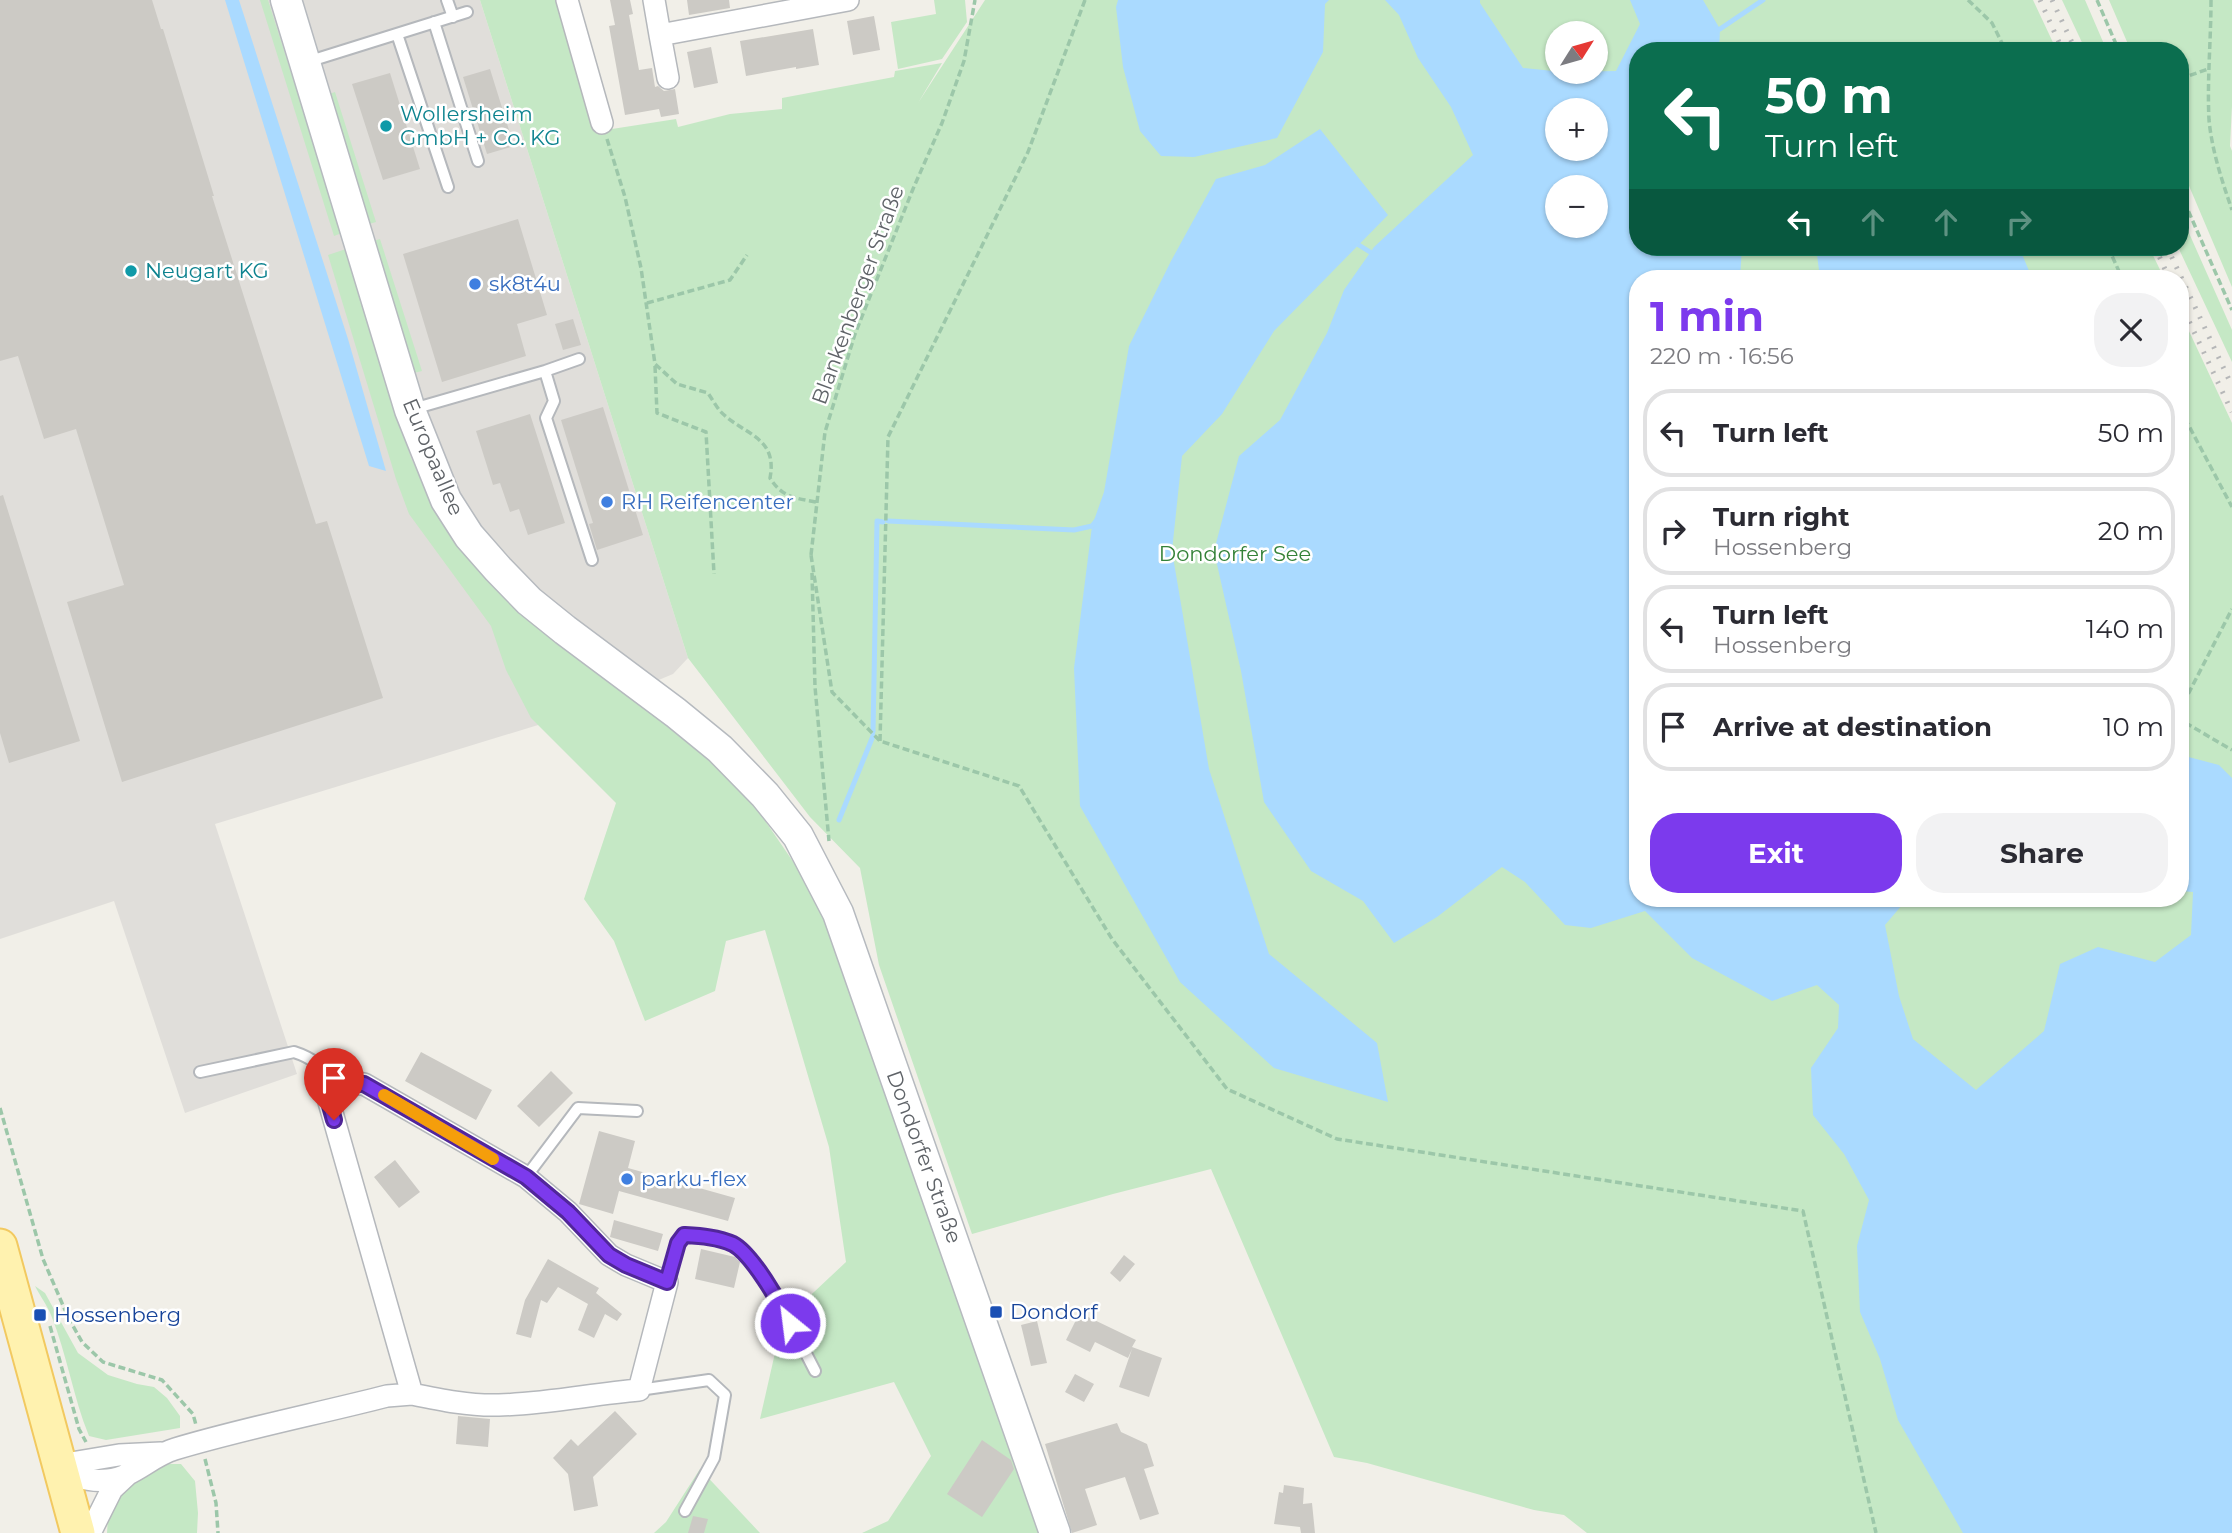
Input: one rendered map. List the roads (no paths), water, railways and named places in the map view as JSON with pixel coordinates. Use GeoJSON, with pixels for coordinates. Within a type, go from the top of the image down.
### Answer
{"type":"FeatureCollection","features":[{"type":"Feature","properties":{"kind":"main road","name":"Europaallee"},"geometry":{"type":"LineString","coordinates":[[286,0],[307,62],[410,410],[446,499],[469,536],[529,601],[676,713],[711,742],[765,794]]}},
{"type":"Feature","properties":{"kind":"main road","name":"Dondorfer Straße"},"geometry":{"type":"LineString","coordinates":[[765,794],[798,836],[838,913],[1055,1533]]}},
{"type":"Feature","properties":{"kind":"main road"},"geometry":{"type":"LineString","coordinates":[[0,1246],[78,1533]]}},
{"type":"Feature","properties":{"kind":"street"},"geometry":{"type":"LineString","coordinates":[[566,0],[602,123]]}},
{"type":"Feature","properties":{"kind":"street"},"geometry":{"type":"LineString","coordinates":[[654,0],[668,78]]}},
{"type":"Feature","properties":{"kind":"street"},"geometry":{"type":"LineString","coordinates":[[660,35],[848,0]]}},
{"type":"Feature","properties":{"kind":"street"},"geometry":{"type":"LineString","coordinates":[[59,1465],[119,1455],[162,1453],[387,1396],[412,1394],[451,1402],[496,1405],[545,1402],[639,1390],[667,1282],[609,1255],[568,1212],[526,1177],[364,1084],[334,1083],[327,1095],[412,1394]]}},
{"type":"Feature","properties":{"kind":"street"},"geometry":{"type":"LineString","coordinates":[[90,1533],[113,1489],[127,1475],[162,1453]]}},
{"type":"Feature","properties":{"kind":"street"},"geometry":{"type":"LineString","coordinates":[[59,1465],[84,1480],[108,1480],[127,1475]]}},
{"type":"Feature","properties":{"kind":"lane"},"geometry":{"type":"LineString","coordinates":[[447,0],[453,17]]}},
{"type":"Feature","properties":{"kind":"lane"},"geometry":{"type":"LineString","coordinates":[[307,62],[467,12]]}},
{"type":"Feature","properties":{"kind":"lane"},"geometry":{"type":"LineString","coordinates":[[434,22],[478,161]]}},
{"type":"Feature","properties":{"kind":"lane"},"geometry":{"type":"LineString","coordinates":[[397,34],[448,187]]}},
{"type":"Feature","properties":{"kind":"lane"},"geometry":{"type":"LineString","coordinates":[[410,410],[579,359]]}},
{"type":"Feature","properties":{"kind":"lane"},"geometry":{"type":"LineString","coordinates":[[545,371],[554,401],[547,418],[592,560]]}},
{"type":"Feature","properties":{"kind":"lane"},"geometry":{"type":"LineString","coordinates":[[200,1072],[294,1052],[309,1057],[323,1068],[334,1083]]}},
{"type":"Feature","properties":{"kind":"lane"},"geometry":{"type":"LineString","coordinates":[[526,1177],[578,1108],[637,1111]]}},
{"type":"Feature","properties":{"kind":"lane"},"geometry":{"type":"LineString","coordinates":[[667,1282],[678,1243],[684,1235],[705,1236],[734,1244],[757,1269],[778,1299],[815,1371]]}},
{"type":"Feature","properties":{"kind":"lane"},"geometry":{"type":"LineString","coordinates":[[639,1390],[709,1380],[724,1395],[714,1458],[685,1511]]}},
{"type":"Feature","properties":{"kind":"water"},"geometry":{"type":"Polygon","coordinates":[[[225,0],[239,0],[348,339],[386,471],[369,466],[225,0]]]}},
{"type":"Feature","properties":{"kind":"water"},"geometry":{"type":"Polygon","coordinates":[[[1118,0],[1329,0],[1325,4],[1323,52],[1277,138],[1194,157],[1161,156],[1140,131],[1123,67],[1116,7],[1118,0]]]}},
{"type":"Feature","properties":{"kind":"water","name":"Dondorfer See"},"geometry":{"type":"Polygon","coordinates":[[[1385,0],[1480,0],[1523,68],[1545,70],[1545,84],[1608,84],[1608,71],[1616,71],[1629,46],[1629,256],[1741,256],[1741,270],[1629,270],[1629,907],[1900,907],[1885,925],[1899,996],[1913,1039],[1976,1090],[2044,1031],[2060,964],[2098,947],[2155,962],[2191,935],[2193,892],[2189,892],[2189,757],[2219,765],[2232,778],[2232,1533],[1963,1533],[1898,1420],[1880,1359],[1860,1312],[1857,1246],[1869,1200],[1844,1154],[1813,1115],[1811,1068],[1838,1028],[1839,1005],[1817,985],[1772,1001],[1692,958],[1645,911],[1591,928],[1565,925],[1525,882],[1502,867],[1437,917],[1394,943],[1363,901],[1311,871],[1264,802],[1241,671],[1214,551],[1239,456],[1280,420],[1327,333],[1344,290],[1374,247],[1473,155],[1451,107],[1418,58],[1399,15],[1385,0]]]}},
{"type":"Feature","properties":{"kind":"water","name":"Dondorfer See"},"geometry":{"type":"Polygon","coordinates":[[[1630,0],[1703,0],[1720,29],[1719,42],[1631,42],[1640,24],[1630,0]]]}},
{"type":"Feature","properties":{"kind":"water"},"geometry":{"type":"Polygon","coordinates":[[[1320,129],[1388,215],[1274,331],[1222,414],[1182,456],[1172,551],[1209,769],[1269,954],[1377,1043],[1388,1102],[1274,1068],[1180,982],[1080,806],[1074,668],[1092,526],[1104,492],[1129,346],[1216,179],[1265,165],[1320,129]]]}},
{"type":"Feature","properties":{"kind":"water"},"geometry":{"type":"Polygon","coordinates":[[[1817,256],[2023,256],[2029,270],[1819,270],[1817,256]]]}},
{"type":"Feature","properties":{"kind":"waterway"},"geometry":{"type":"LineString","coordinates":[[1720,29],[1763,0]]}},
{"type":"Feature","properties":{"kind":"waterway"},"geometry":{"type":"LineString","coordinates":[[1354,242],[1370,252]]}},
{"type":"Feature","properties":{"kind":"waterway"},"geometry":{"type":"LineString","coordinates":[[873,732],[877,521],[883,522]]}},
{"type":"Feature","properties":{"kind":"waterway"},"geometry":{"type":"LineString","coordinates":[[888,521],[1074,530],[1092,526],[1096,521]]}},
{"type":"Feature","properties":{"kind":"waterway"},"geometry":{"type":"LineString","coordinates":[[839,820],[873,736]]}},
{"type":"Feature","properties":{"kind":"railway"},"geometry":{"type":"LineString","coordinates":[[2040,0],[2059,42]]}},
{"type":"Feature","properties":{"kind":"railway"},"geometry":{"type":"LineString","coordinates":[[2052,0],[2072,42]]}},
{"type":"Feature","properties":{"kind":"railway"},"geometry":{"type":"LineString","coordinates":[[2159,256],[2165,270]]}},
{"type":"Feature","properties":{"kind":"railway"},"geometry":{"type":"LineString","coordinates":[[2171,256],[2178,270]]}},
{"type":"Feature","properties":{"kind":"railway"},"geometry":{"type":"LineString","coordinates":[[2189,294],[2232,386]]}},
{"type":"Feature","properties":{"kind":"railway"},"geometry":{"type":"LineString","coordinates":[[2189,321],[2232,412]]}},
{"type":"Feature","properties":{"kind":"place","name":"Wollersheim GmbH + Co. KG"},"geometry":{"type":"Point","coordinates":[386,126]}},
{"type":"Feature","properties":{"kind":"place","name":"Neugart KG"},"geometry":{"type":"Point","coordinates":[131,271]}},
{"type":"Feature","properties":{"kind":"place","name":"sk8t4u"},"geometry":{"type":"Point","coordinates":[475,284]}},
{"type":"Feature","properties":{"kind":"place","name":"RH Reifencenter"},"geometry":{"type":"Point","coordinates":[607,502]}},
{"type":"Feature","properties":{"kind":"place","name":"parku-flex"},"geometry":{"type":"Point","coordinates":[627,1179]}},
{"type":"Feature","properties":{"kind":"place","name":"Dondorf"},"geometry":{"type":"Point","coordinates":[996,1312]}},
{"type":"Feature","properties":{"kind":"place","name":"Hossenberg"},"geometry":{"type":"Point","coordinates":[40,1315]}}]}
